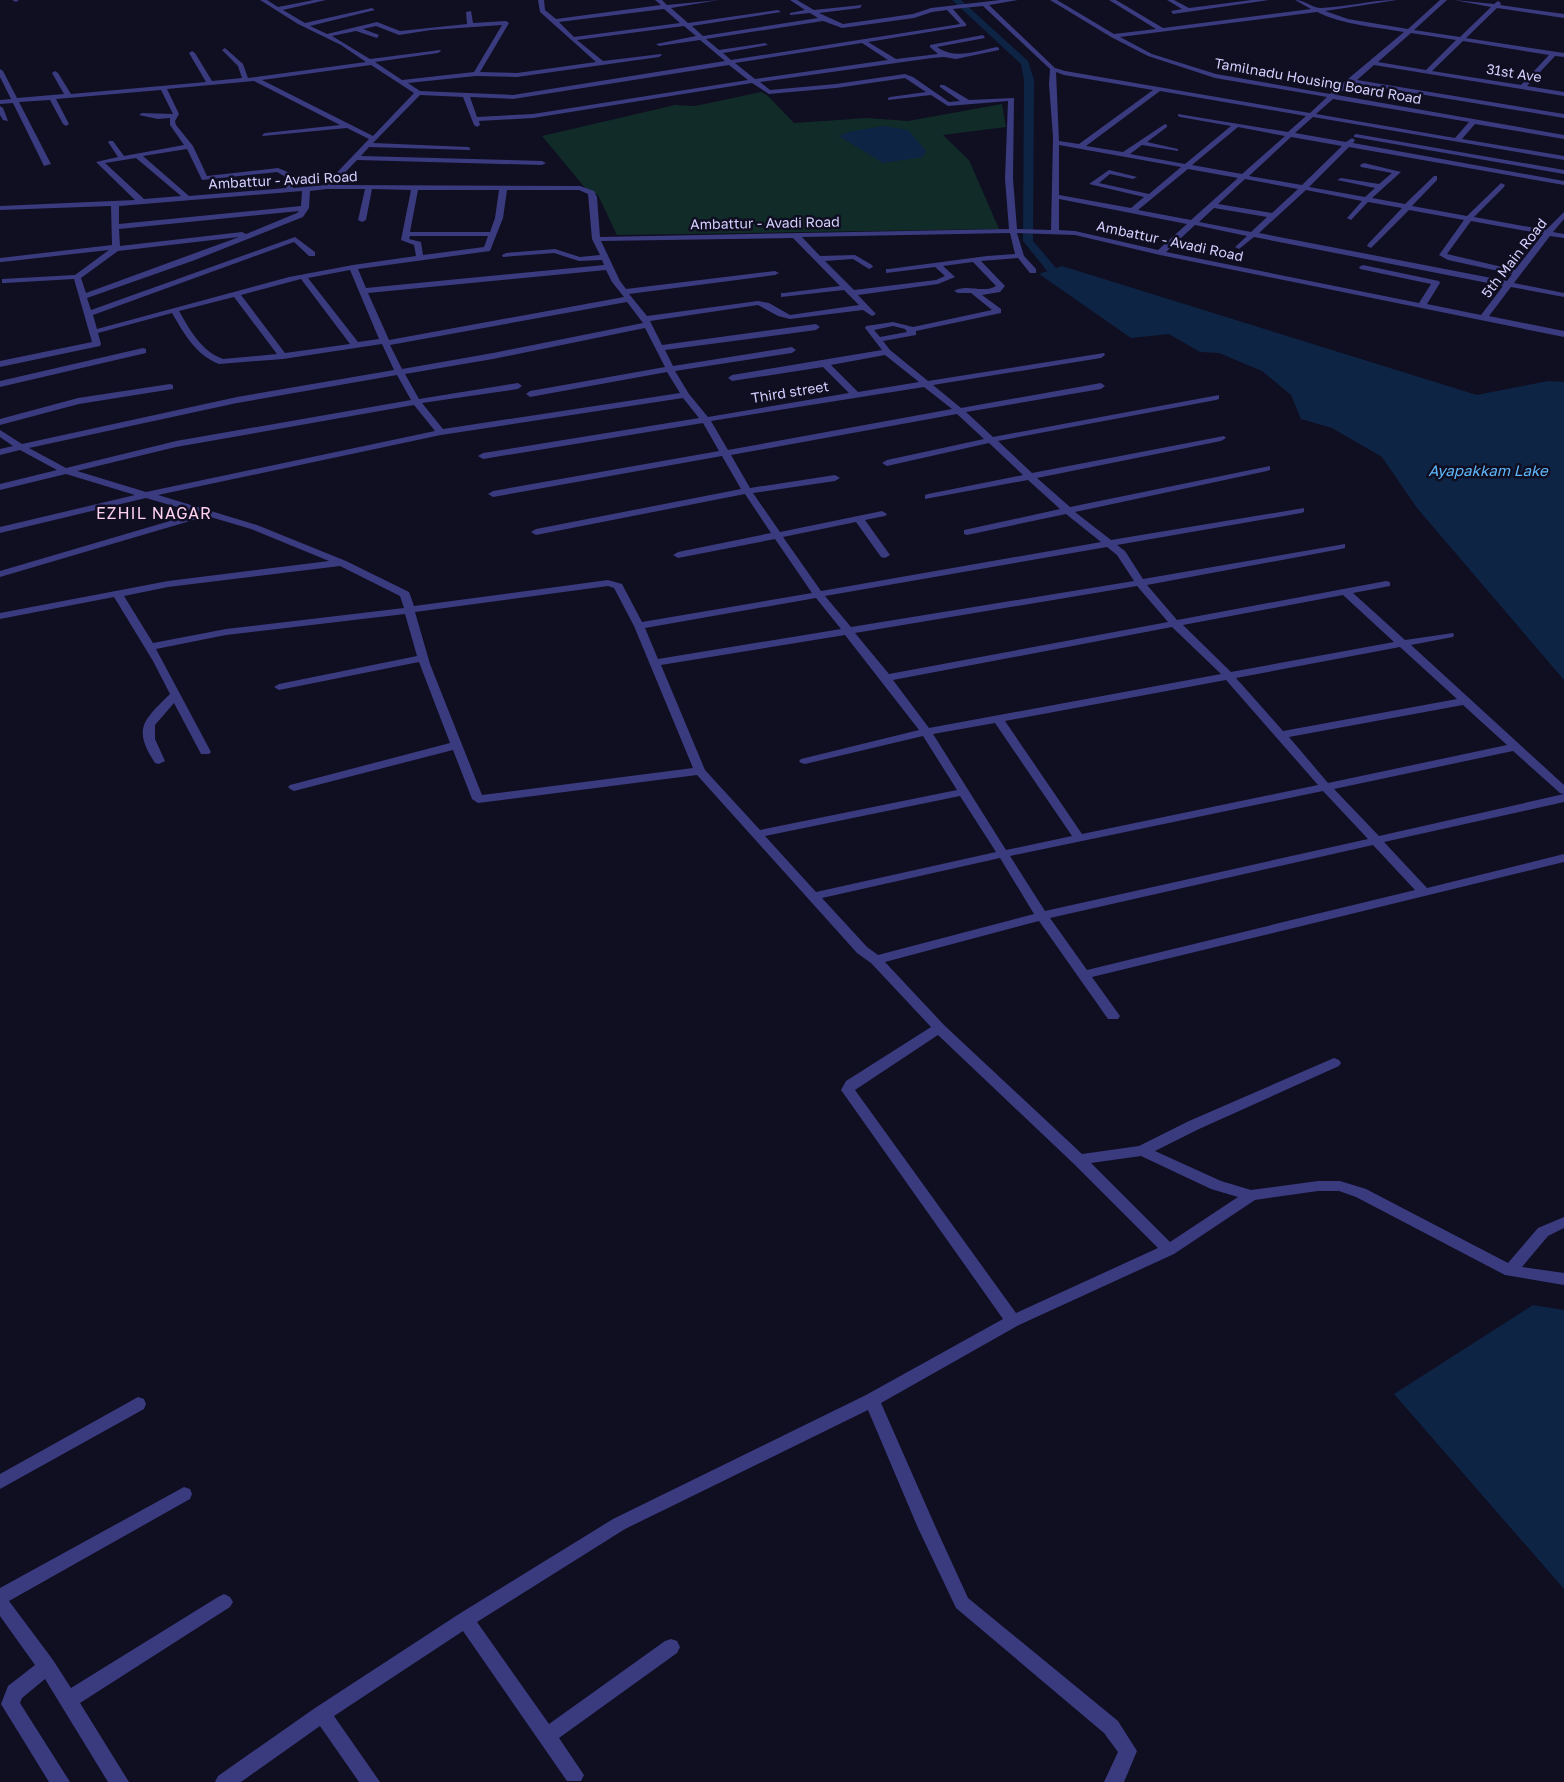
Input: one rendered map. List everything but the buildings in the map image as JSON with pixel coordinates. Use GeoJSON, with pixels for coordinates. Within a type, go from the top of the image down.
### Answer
{"type":"FeatureCollection","features":[{"type":"Feature","properties":{"kind":"street"},"geometry":{"type":"LineString","coordinates":[[265,0],[277,9],[370,62],[418,94],[512,97],[964,25],[951,8]]}},
{"type":"Feature","properties":{"kind":"street"},"geometry":{"type":"LineString","coordinates":[[277,9],[323,0]]}},
{"type":"Feature","properties":{"kind":"street"},"geometry":{"type":"LineString","coordinates":[[541,0],[542,11],[556,21],[588,55],[602,64]]}},
{"type":"Feature","properties":{"kind":"street"},"geometry":{"type":"LineString","coordinates":[[658,0],[729,62],[769,92],[836,86],[905,76],[911,78],[948,104],[1012,99],[1009,157],[1015,231],[1020,256],[1033,271]]}},
{"type":"Feature","properties":{"kind":"street"},"geometry":{"type":"LineString","coordinates":[[556,21],[716,0]]}},
{"type":"Feature","properties":{"kind":"street"},"geometry":{"type":"LineString","coordinates":[[793,0],[824,19],[842,26],[914,16],[937,7],[951,8],[1015,0]]}},
{"type":"Feature","properties":{"kind":"street","name":"Tamilnadu Housing Board Road"},"geometry":{"type":"LineString","coordinates":[[1053,0],[1113,36],[1150,55],[1215,76],[1564,137]]}},
{"type":"Feature","properties":{"kind":"street"},"geometry":{"type":"LineString","coordinates":[[1112,0],[1163,30]]}},
{"type":"Feature","properties":{"kind":"street"},"geometry":{"type":"LineString","coordinates":[[1170,0],[1197,14]]}},
{"type":"Feature","properties":{"kind":"street"},"geometry":{"type":"LineString","coordinates":[[1173,12],[1264,0]]}},
{"type":"Feature","properties":{"kind":"street"},"geometry":{"type":"LineString","coordinates":[[1298,0],[1335,18],[1564,55]]}},
{"type":"Feature","properties":{"kind":"street"},"geometry":{"type":"LineString","coordinates":[[1113,36],[1394,0]]}},
{"type":"Feature","properties":{"kind":"street"},"geometry":{"type":"LineString","coordinates":[[1160,253],[1331,97],[1353,81],[1444,0]]}},
{"type":"Feature","properties":{"kind":"street"},"geometry":{"type":"LineString","coordinates":[[1457,0],[1564,16]]}},
{"type":"Feature","properties":{"kind":"street"},"geometry":{"type":"LineString","coordinates":[[985,4],[1053,69],[1064,73],[1564,158]]}},
{"type":"Feature","properties":{"kind":"street"},"geometry":{"type":"LineString","coordinates":[[1427,72],[1497,5]]}},
{"type":"Feature","properties":{"kind":"street"},"geometry":{"type":"LineString","coordinates":[[792,14],[860,6]]}},
{"type":"Feature","properties":{"kind":"street"},"geometry":{"type":"LineString","coordinates":[[305,25],[372,10]]}},
{"type":"Feature","properties":{"kind":"street"},"geometry":{"type":"LineString","coordinates":[[465,28],[469,12]]}},
{"type":"Feature","properties":{"kind":"street"},"geometry":{"type":"LineString","coordinates":[[573,39],[778,12]]}},
{"type":"Feature","properties":{"kind":"street"},"geometry":{"type":"LineString","coordinates":[[659,44],[824,19]]}},
{"type":"Feature","properties":{"kind":"street"},"geometry":{"type":"LineString","coordinates":[[1206,19],[1215,24]]}},
{"type":"Feature","properties":{"kind":"street"},"geometry":{"type":"LineString","coordinates":[[326,36],[377,24],[399,33],[431,28],[465,28],[506,23],[476,74]]}},
{"type":"Feature","properties":{"kind":"street"},"geometry":{"type":"LineString","coordinates":[[357,29],[377,36]]}},
{"type":"Feature","properties":{"kind":"street"},"geometry":{"type":"LineString","coordinates":[[910,34],[918,38]]}},
{"type":"Feature","properties":{"kind":"street"},"geometry":{"type":"LineString","coordinates":[[932,46],[983,37]]}},
{"type":"Feature","properties":{"kind":"street"},"geometry":{"type":"LineString","coordinates":[[864,42],[894,61]]}},
{"type":"Feature","properties":{"kind":"street"},"geometry":{"type":"LineString","coordinates":[[925,42],[944,55]]}},
{"type":"Feature","properties":{"kind":"street"},"geometry":{"type":"LineString","coordinates":[[718,52],[765,45]]}},
{"type":"Feature","properties":{"kind":"street"},"geometry":{"type":"LineString","coordinates":[[466,95],[477,122],[533,116],[894,61],[944,55],[956,57],[997,49]]}},
{"type":"Feature","properties":{"kind":"street"},"geometry":{"type":"LineString","coordinates":[[225,50],[241,65],[246,80]]}},
{"type":"Feature","properties":{"kind":"street"},"geometry":{"type":"LineString","coordinates":[[0,102],[255,79],[438,51]]}},
{"type":"Feature","properties":{"kind":"street"},"geometry":{"type":"LineString","coordinates":[[192,52],[210,83]]}},
{"type":"Feature","properties":{"kind":"street"},"geometry":{"type":"LineString","coordinates":[[1522,88],[1553,54]]}},
{"type":"Feature","properties":{"kind":"street"},"geometry":{"type":"LineString","coordinates":[[400,82],[476,74],[517,75],[659,55]]}},
{"type":"Feature","properties":{"kind":"street","name":"31st Ave"},"geometry":{"type":"LineString","coordinates":[[1371,63],[1564,94]]}},
{"type":"Feature","properties":{"kind":"street"},"geometry":{"type":"LineString","coordinates":[[1053,69],[1055,142],[1054,232]]}},
{"type":"Feature","properties":{"kind":"street"},"geometry":{"type":"LineString","coordinates":[[0,71],[47,164]]}},
{"type":"Feature","properties":{"kind":"street"},"geometry":{"type":"LineString","coordinates":[[55,73],[68,95]]}},
{"type":"Feature","properties":{"kind":"street"},"geometry":{"type":"LineString","coordinates":[[1452,83],[1459,77]]}},
{"type":"Feature","properties":{"kind":"street"},"geometry":{"type":"LineString","coordinates":[[255,79],[374,139]]}},
{"type":"Feature","properties":{"kind":"street"},"geometry":{"type":"LineString","coordinates":[[1353,81],[1564,116]]}},
{"type":"Feature","properties":{"kind":"street"},"geometry":{"type":"LineString","coordinates":[[942,86],[968,103]]}},
{"type":"Feature","properties":{"kind":"street"},"geometry":{"type":"LineString","coordinates":[[163,87],[176,114],[173,119]]}},
{"type":"Feature","properties":{"kind":"street"},"geometry":{"type":"LineString","coordinates":[[1439,95],[1446,89]]}},
{"type":"Feature","properties":{"kind":"street"},"geometry":{"type":"LineString","coordinates":[[1080,147],[1158,90]]}},
{"type":"Feature","properties":{"kind":"street"},"geometry":{"type":"LineString","coordinates":[[890,99],[932,93]]}},
{"type":"Feature","properties":{"kind":"street"},"geometry":{"type":"LineString","coordinates":[[327,187],[418,94]]}},
{"type":"Feature","properties":{"kind":"street"},"geometry":{"type":"LineString","coordinates":[[51,96],[66,124]]}},
{"type":"Feature","properties":{"kind":"street"},"geometry":{"type":"LineString","coordinates":[[0,108],[6,120]]}},
{"type":"Feature","properties":{"kind":"street"},"geometry":{"type":"LineString","coordinates":[[142,115],[173,119]]}},
{"type":"Feature","properties":{"kind":"street"},"geometry":{"type":"LineString","coordinates":[[1180,115],[1564,183]]}},
{"type":"Feature","properties":{"kind":"street"},"geometry":{"type":"LineString","coordinates":[[533,116],[538,124]]}},
{"type":"Feature","properties":{"kind":"street"},"geometry":{"type":"LineString","coordinates":[[149,122],[173,119]]}},
{"type":"Feature","properties":{"kind":"street"},"geometry":{"type":"LineString","coordinates":[[173,119],[205,178],[278,170],[287,176],[290,190]]}},
{"type":"Feature","properties":{"kind":"street"},"geometry":{"type":"LineString","coordinates":[[1456,140],[1474,121]]}},
{"type":"Feature","properties":{"kind":"street"},"geometry":{"type":"LineString","coordinates":[[1239,246],[1304,188],[1367,124]]}},
{"type":"Feature","properties":{"kind":"street"},"geometry":{"type":"LineString","coordinates":[[1132,211],[1237,125]]}},
{"type":"Feature","properties":{"kind":"street"},"geometry":{"type":"LineString","coordinates":[[265,135],[348,126]]}},
{"type":"Feature","properties":{"kind":"street"},"geometry":{"type":"LineString","coordinates":[[1124,155],[1165,126]]}},
{"type":"Feature","properties":{"kind":"street"},"geometry":{"type":"LineString","coordinates":[[1356,136],[1564,172]]}},
{"type":"Feature","properties":{"kind":"street"},"geometry":{"type":"LineString","coordinates":[[111,142],[122,158]]}},
{"type":"Feature","properties":{"kind":"street"},"geometry":{"type":"LineString","coordinates":[[1055,142],[1564,236]]}},
{"type":"Feature","properties":{"kind":"street"},"geometry":{"type":"LineString","coordinates":[[1140,143],[1176,150]]}},
{"type":"Feature","properties":{"kind":"street"},"geometry":{"type":"LineString","coordinates":[[142,202],[120,184],[100,162],[189,146]]}},
{"type":"Feature","properties":{"kind":"street"},"geometry":{"type":"LineString","coordinates":[[367,146],[468,149]]}},
{"type":"Feature","properties":{"kind":"street"},"geometry":{"type":"LineString","coordinates":[[137,155],[187,198]]}},
{"type":"Feature","properties":{"kind":"street"},"geometry":{"type":"LineString","coordinates":[[355,158],[542,163]]}},
{"type":"Feature","properties":{"kind":"street"},"geometry":{"type":"LineString","coordinates":[[1352,218],[1367,199],[1396,172],[1364,165]]}},
{"type":"Feature","properties":{"kind":"street"},"geometry":{"type":"LineString","coordinates":[[1133,177],[1109,172],[1093,184],[1150,196]]}},
{"type":"Feature","properties":{"kind":"street"},"geometry":{"type":"LineString","coordinates":[[1371,246],[1434,178]]}},
{"type":"Feature","properties":{"kind":"street"},"geometry":{"type":"LineString","coordinates":[[1341,180],[1381,187]]}},
{"type":"Feature","properties":{"kind":"street"},"geometry":{"type":"LineString","coordinates":[[1501,185],[1469,218],[1443,255],[1448,258],[1517,273]]}},
{"type":"Feature","properties":{"kind":"street","name":"Ambattur - Avadi Road"},"geometry":{"type":"LineString","coordinates":[[0,208],[115,204],[327,187],[502,189],[568,187],[588,191],[593,197],[596,239],[1015,231],[1075,234],[1160,253],[1564,334]]}},
{"type":"Feature","properties":{"kind":"street"},"geometry":{"type":"LineString","coordinates":[[362,220],[369,188]]}},
{"type":"Feature","properties":{"kind":"street"},"geometry":{"type":"LineString","coordinates":[[415,188],[405,240],[418,244],[420,259]]}},
{"type":"Feature","properties":{"kind":"street"},"geometry":{"type":"LineString","coordinates":[[84,296],[192,258],[300,215],[305,208],[306,189]]}},
{"type":"Feature","properties":{"kind":"street"},"geometry":{"type":"LineString","coordinates":[[94,332],[303,277],[353,267],[487,249],[499,218],[502,189]]}},
{"type":"Feature","properties":{"kind":"street"},"geometry":{"type":"LineString","coordinates":[[1055,196],[1564,295]]}},
{"type":"Feature","properties":{"kind":"street"},"geometry":{"type":"LineString","coordinates":[[115,204],[116,248]]}},
{"type":"Feature","properties":{"kind":"street"},"geometry":{"type":"LineString","coordinates":[[1212,205],[1272,216]]}},
{"type":"Feature","properties":{"kind":"street"},"geometry":{"type":"LineString","coordinates":[[115,227],[305,208]]}},
{"type":"Feature","properties":{"kind":"street","name":"5th Main Road"},"geometry":{"type":"LineString","coordinates":[[1484,317],[1564,214]]}},
{"type":"Feature","properties":{"kind":"street"},"geometry":{"type":"LineString","coordinates":[[2,260],[260,232]]}},
{"type":"Feature","properties":{"kind":"street"},"geometry":{"type":"LineString","coordinates":[[406,234],[494,234]]}},
{"type":"Feature","properties":{"kind":"street"},"geometry":{"type":"LineString","coordinates":[[0,452],[238,400],[401,372],[647,322],[758,303],[766,304],[772,311],[790,317],[869,311],[850,290],[817,260],[795,235]]}},
{"type":"Feature","properties":{"kind":"street"},"geometry":{"type":"LineString","coordinates":[[89,314],[295,239],[312,254]]}},
{"type":"Feature","properties":{"kind":"street"},"geometry":{"type":"LineString","coordinates":[[596,239],[626,295],[647,322],[685,395],[706,420],[746,491],[818,594],[846,631],[886,678],[926,732],[1042,916],[1113,1016]]}},
{"type":"Feature","properties":{"kind":"street"},"geometry":{"type":"LineString","coordinates":[[5,281],[54,276],[77,277],[116,248]]}},
{"type":"Feature","properties":{"kind":"street"},"geometry":{"type":"LineString","coordinates":[[506,255],[555,251],[579,258],[607,262]]}},
{"type":"Feature","properties":{"kind":"street"},"geometry":{"type":"LineString","coordinates":[[889,272],[1020,256]]}},
{"type":"Feature","properties":{"kind":"street"},"geometry":{"type":"LineString","coordinates":[[817,260],[855,257],[869,267]]}},
{"type":"Feature","properties":{"kind":"street"},"geometry":{"type":"LineString","coordinates":[[976,261],[1001,286],[997,290],[976,293]]}},
{"type":"Feature","properties":{"kind":"street"},"geometry":{"type":"LineString","coordinates":[[363,291],[607,262]]}},
{"type":"Feature","properties":{"kind":"street"},"geometry":{"type":"LineString","coordinates":[[784,295],[938,282],[951,277],[937,265]]}},
{"type":"Feature","properties":{"kind":"street"},"geometry":{"type":"LineString","coordinates":[[353,267],[385,342],[417,402],[441,432]]}},
{"type":"Feature","properties":{"kind":"street"},"geometry":{"type":"LineString","coordinates":[[1363,267],[1436,282],[1422,304]]}},
{"type":"Feature","properties":{"kind":"street"},"geometry":{"type":"LineString","coordinates":[[174,310],[192,339],[212,359],[222,362],[385,342],[626,295],[775,273]]}},
{"type":"Feature","properties":{"kind":"street"},"geometry":{"type":"LineString","coordinates":[[0,364],[97,344],[77,277]]}},
{"type":"Feature","properties":{"kind":"street"},"geometry":{"type":"LineString","coordinates":[[303,277],[356,346]]}},
{"type":"Feature","properties":{"kind":"street"},"geometry":{"type":"LineString","coordinates":[[958,291],[976,293],[998,311],[911,330],[893,324],[869,328],[887,352],[958,410],[1067,510],[1121,553],[1140,583],[1175,624],[1230,677],[1326,787],[1424,892]]}},
{"type":"Feature","properties":{"kind":"street"},"geometry":{"type":"LineString","coordinates":[[236,294],[282,356]]}},
{"type":"Feature","properties":{"kind":"street"},"geometry":{"type":"LineString","coordinates":[[661,348],[816,327]]}},
{"type":"Feature","properties":{"kind":"street"},"geometry":{"type":"LineString","coordinates":[[878,340],[911,335],[913,334],[911,330]]}},
{"type":"Feature","properties":{"kind":"street"},"geometry":{"type":"LineString","coordinates":[[530,394],[792,350]]}},
{"type":"Feature","properties":{"kind":"street"},"geometry":{"type":"LineString","coordinates":[[0,384],[143,351]]}},
{"type":"Feature","properties":{"kind":"street"},"geometry":{"type":"LineString","coordinates":[[732,378],[825,364],[887,352]]}},
{"type":"Feature","properties":{"kind":"street","name":"Third street"},"geometry":{"type":"LineString","coordinates":[[483,456],[1102,355]]}},
{"type":"Feature","properties":{"kind":"street"},"geometry":{"type":"LineString","coordinates":[[38,356],[47,374]]}},
{"type":"Feature","properties":{"kind":"street"},"geometry":{"type":"LineString","coordinates":[[825,364],[856,395]]}},
{"type":"Feature","properties":{"kind":"street"},"geometry":{"type":"LineString","coordinates":[[0,487],[63,470],[176,444],[518,386]]}},
{"type":"Feature","properties":{"kind":"street"},"geometry":{"type":"LineString","coordinates":[[493,494],[1101,386]]}},
{"type":"Feature","properties":{"kind":"street"},"geometry":{"type":"LineString","coordinates":[[0,422],[78,401],[170,387]]}},
{"type":"Feature","properties":{"kind":"street"},"geometry":{"type":"LineString","coordinates":[[0,530],[145,495],[441,432],[685,395]]}},
{"type":"Feature","properties":{"kind":"street"},"geometry":{"type":"LineString","coordinates":[[887,462],[992,440],[1216,398]]}},
{"type":"Feature","properties":{"kind":"street"},"geometry":{"type":"LineString","coordinates":[[0,433],[20,447],[63,470],[254,528],[342,563],[405,594],[424,658],[478,799],[700,771]]}},
{"type":"Feature","properties":{"kind":"street"},"geometry":{"type":"LineString","coordinates":[[928,497],[1222,438]]}},
{"type":"Feature","properties":{"kind":"street"},"geometry":{"type":"LineString","coordinates":[[966,532],[1267,468]]}},
{"type":"Feature","properties":{"kind":"street"},"geometry":{"type":"LineString","coordinates":[[536,532],[746,491],[835,478]]}},
{"type":"Feature","properties":{"kind":"street"},"geometry":{"type":"LineString","coordinates":[[639,626],[1301,510]]}},
{"type":"Feature","properties":{"kind":"street"},"geometry":{"type":"LineString","coordinates":[[0,574],[207,513]]}},
{"type":"Feature","properties":{"kind":"street"},"geometry":{"type":"LineString","coordinates":[[678,555],[882,514]]}},
{"type":"Feature","properties":{"kind":"street"},"geometry":{"type":"LineString","coordinates":[[858,518],[885,555]]}},
{"type":"Feature","properties":{"kind":"street"},"geometry":{"type":"LineString","coordinates":[[653,663],[1140,583],[1341,546]]}},
{"type":"Feature","properties":{"kind":"street"},"geometry":{"type":"LineString","coordinates":[[0,616],[168,584],[342,563]]}},
{"type":"Feature","properties":{"kind":"street"},"geometry":{"type":"LineString","coordinates":[[149,647],[226,632],[410,610],[608,583],[618,586],[639,626],[700,771],[862,950],[876,960],[939,1028],[1079,1160],[1170,1250]]}},
{"type":"Feature","properties":{"kind":"street"},"geometry":{"type":"LineString","coordinates":[[886,678],[1386,584]]}},
{"type":"Feature","properties":{"kind":"street"},"geometry":{"type":"LineString","coordinates":[[1346,592],[1564,791]]}},
{"type":"Feature","properties":{"kind":"street"},"geometry":{"type":"LineString","coordinates":[[117,594],[149,647],[205,752]]}},
{"type":"Feature","properties":{"kind":"street"},"geometry":{"type":"LineString","coordinates":[[805,761],[926,732],[1449,635]]}},
{"type":"Feature","properties":{"kind":"street"},"geometry":{"type":"LineString","coordinates":[[279,687],[424,658]]}},
{"type":"Feature","properties":{"kind":"street"},"geometry":{"type":"LineString","coordinates":[[158,761],[148,741],[147,728],[175,695]]}},
{"type":"Feature","properties":{"kind":"street"},"geometry":{"type":"LineString","coordinates":[[1281,735],[1465,701]]}},
{"type":"Feature","properties":{"kind":"street"},"geometry":{"type":"LineString","coordinates":[[998,720],[1079,838]]}},
{"type":"Feature","properties":{"kind":"street"},"geometry":{"type":"LineString","coordinates":[[294,787],[457,746]]}},
{"type":"Feature","properties":{"kind":"street"},"geometry":{"type":"LineString","coordinates":[[814,896],[1003,854],[1516,747]]}},
{"type":"Feature","properties":{"kind":"street"},"geometry":{"type":"LineString","coordinates":[[757,834],[963,792]]}},
{"type":"Feature","properties":{"kind":"street"},"geometry":{"type":"LineString","coordinates":[[876,960],[1042,916],[1564,798]]}},
{"type":"Feature","properties":{"kind":"street"},"geometry":{"type":"LineString","coordinates":[[1084,975],[1564,858]]}},
{"type":"Feature","properties":{"kind":"street"},"geometry":{"type":"LineString","coordinates":[[939,1028],[851,1084],[848,1090],[1013,1321]]}},
{"type":"Feature","properties":{"kind":"street"},"geometry":{"type":"LineString","coordinates":[[1079,1160],[1142,1151],[1194,1125],[1334,1063]]}},
{"type":"Feature","properties":{"kind":"street"},"geometry":{"type":"LineString","coordinates":[[1142,1151],[1216,1185],[1251,1195],[1318,1186],[1340,1186],[1361,1193],[1510,1271],[1564,1279]]}},
{"type":"Feature","properties":{"kind":"street"},"geometry":{"type":"LineString","coordinates":[[225,1782],[322,1714],[465,1620],[618,1524],[759,1457],[872,1400],[1013,1321],[1170,1250],[1251,1195]]}},
{"type":"Feature","properties":{"kind":"street"},"geometry":{"type":"LineString","coordinates":[[1510,1271],[1543,1232],[1564,1222]]}},
{"type":"Feature","properties":{"kind":"street"},"geometry":{"type":"LineString","coordinates":[[872,1400],[927,1528],[962,1603],[1111,1727],[1128,1751],[1114,1782]]}},
{"type":"Feature","properties":{"kind":"street"},"geometry":{"type":"LineString","coordinates":[[0,1482],[138,1404]]}},
{"type":"Feature","properties":{"kind":"street"},"geometry":{"type":"LineString","coordinates":[[0,1597],[184,1494]]}},
{"type":"Feature","properties":{"kind":"street"},"geometry":{"type":"LineString","coordinates":[[0,1602],[47,1666],[119,1782]]}},
{"type":"Feature","properties":{"kind":"street"},"geometry":{"type":"LineString","coordinates":[[67,1700],[224,1602]]}},
{"type":"Feature","properties":{"kind":"street"},"geometry":{"type":"LineString","coordinates":[[465,1620],[574,1775]]}},
{"type":"Feature","properties":{"kind":"street"},"geometry":{"type":"LineString","coordinates":[[547,1736],[671,1647]]}},
{"type":"Feature","properties":{"kind":"street"},"geometry":{"type":"LineString","coordinates":[[47,1666],[15,1692],[10,1704],[60,1782]]}},
{"type":"Feature","properties":{"kind":"street"},"geometry":{"type":"LineString","coordinates":[[322,1714],[370,1782]]}},
{"type":"Feature","properties":{"kind":"green space"},"geometry":{"type":"Polygon","coordinates":[[[761,92],[767,95],[794,123],[867,118],[908,121],[1002,104],[1006,127],[943,135],[969,160],[999,229],[617,235],[598,195],[586,189],[542,136],[675,105],[695,106],[761,92]]]}},
{"type":"Feature","properties":{"kind":"water"},"geometry":{"type":"Polygon","coordinates":[[[883,126],[908,130],[926,151],[923,157],[883,163],[839,136],[848,132],[883,126]]]}},
{"type":"Feature","properties":{"kind":"water","name":"Ayapakkam Lake"},"geometry":{"type":"Polygon","coordinates":[[[1062,266],[1477,395],[1548,381],[1564,382],[1564,680],[1417,508],[1382,457],[1332,428],[1301,419],[1291,395],[1262,371],[1219,353],[1200,352],[1169,334],[1131,338],[1039,274],[1062,266]]]}},
{"type":"Feature","properties":{"kind":"water"},"geometry":{"type":"Polygon","coordinates":[[[1533,1305],[1564,1310],[1564,1589],[1394,1394],[1533,1305]]]}},
{"type":"Feature","properties":{"kind":"waterway"},"geometry":{"type":"LineString","coordinates":[[956,0],[1025,63],[1029,80],[1028,241],[1052,270]]}},
{"type":"Feature","properties":{"kind":"district","name":"EZHIL NAGAR"},"geometry":{"type":"Point","coordinates":[154,513]}}]}
